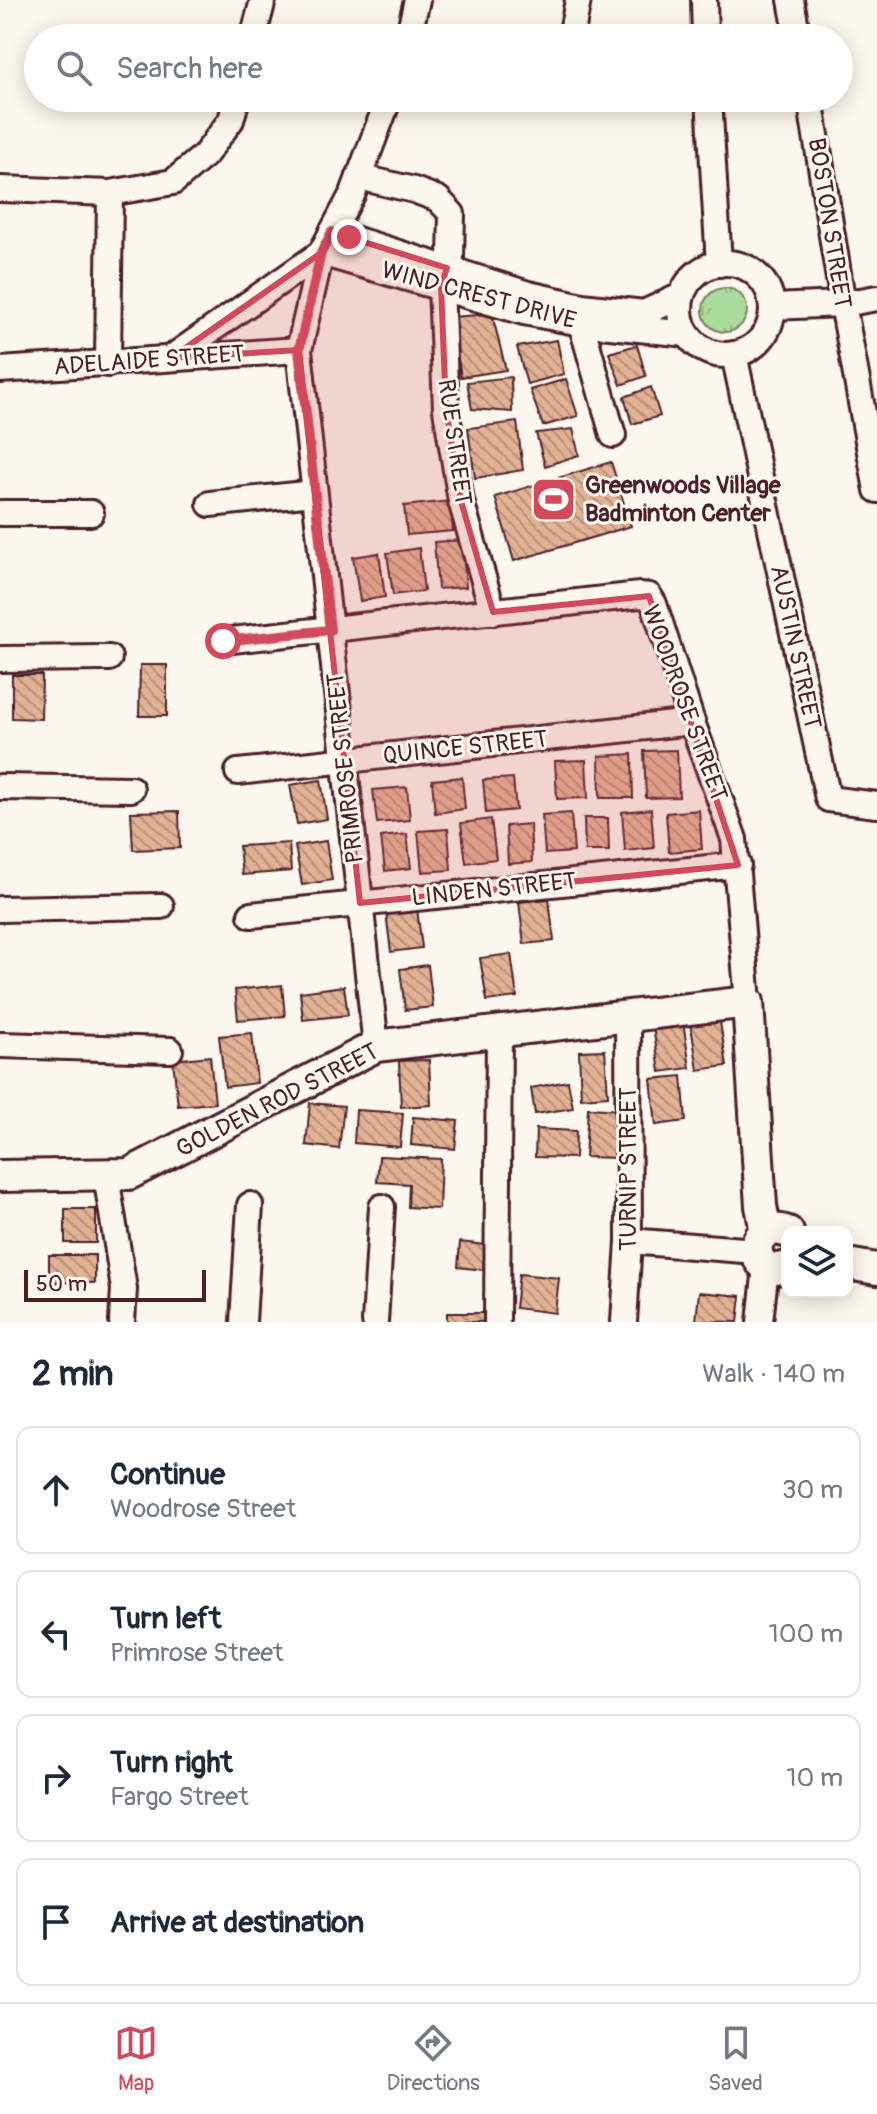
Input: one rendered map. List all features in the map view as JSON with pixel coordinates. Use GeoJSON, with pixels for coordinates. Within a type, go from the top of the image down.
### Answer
{"type":"FeatureCollection","features":[{"type":"Feature","properties":{"kind":"street"},"geometry":{"type":"LineString","coordinates":[[257,24],[263,0]]}},
{"type":"Feature","properties":{"kind":"street"},"geometry":{"type":"LineString","coordinates":[[411,24],[417,0]]}},
{"type":"Feature","properties":{"kind":"street"},"geometry":{"type":"LineString","coordinates":[[574,24],[578,0]]}},
{"type":"Feature","properties":{"kind":"street"},"geometry":{"type":"LineString","coordinates":[[704,0],[705,24]]}},
{"type":"Feature","properties":{"kind":"street"},"geometry":{"type":"LineString","coordinates":[[791,0],[795,24]]}},
{"type":"Feature","properties":{"kind":"street"},"geometry":{"type":"LineString","coordinates":[[0,189],[110,193],[173,182],[205,155],[231,120],[233,112]]}},
{"type":"Feature","properties":{"kind":"street","name":"PRIMROSE STREET"},"geometry":{"type":"LineString","coordinates":[[376,1046],[299,350],[326,242],[359,177],[384,112]]}},
{"type":"Feature","properties":{"kind":"street"},"geometry":{"type":"LineString","coordinates":[[710,112],[719,264]]}},
{"type":"Feature","properties":{"kind":"street","name":"BOSTON STREET"},"geometry":{"type":"LineString","coordinates":[[812,112],[877,490]]}},
{"type":"Feature","properties":{"kind":"street","name":"RUE STREET"},"geometry":{"type":"LineString","coordinates":[[359,177],[438,199],[452,214],[451,258],[444,277],[446,409],[461,501],[493,612]]}},
{"type":"Feature","properties":{"kind":"street"},"geometry":{"type":"LineString","coordinates":[[108,364],[110,193]]}},
{"type":"Feature","properties":{"kind":"street"},"geometry":{"type":"LineString","coordinates":[[171,358],[326,242]]}},
{"type":"Feature","properties":{"kind":"street","name":"WIND CREST DRIVE"},"geometry":{"type":"LineString","coordinates":[[326,242],[444,277],[582,306],[644,313],[681,296]]}},
{"type":"Feature","properties":{"kind":"street"},"geometry":{"type":"LineString","coordinates":[[719,264],[735,264],[749,269],[769,292],[772,307],[766,332],[747,350],[734,354],[707,351],[687,334],[681,322],[681,296],[696,274],[719,264]]}},
{"type":"Feature","properties":{"kind":"street","name":"WIND CREST DRIVE"},"geometry":{"type":"LineString","coordinates":[[444,277],[524,312],[581,323],[687,334]]}},
{"type":"Feature","properties":{"kind":"street"},"geometry":{"type":"LineString","coordinates":[[772,307],[843,304],[877,298]]}},
{"type":"Feature","properties":{"kind":"street"},"geometry":{"type":"LineString","coordinates":[[581,323],[613,435]]}},
{"type":"Feature","properties":{"kind":"street","name":"ADELAIDE STREET"},"geometry":{"type":"LineString","coordinates":[[0,370],[299,350]]}},
{"type":"Feature","properties":{"kind":"street","name":"AUSTIN STREET"},"geometry":{"type":"LineString","coordinates":[[734,354],[828,799],[877,805]]}},
{"type":"Feature","properties":{"kind":"street"},"geometry":{"type":"LineString","coordinates":[[210,504],[314,493]]}},
{"type":"Feature","properties":{"kind":"street"},"geometry":{"type":"LineString","coordinates":[[0,513],[91,513]]}},
{"type":"Feature","properties":{"kind":"street","name":"WOODROSE STREET"},"geometry":{"type":"LineString","coordinates":[[223,641],[649,596],[734,839],[761,1206],[773,1250]]}},
{"type":"Feature","properties":{"kind":"street"},"geometry":{"type":"LineString","coordinates":[[0,659],[109,658]]}},
{"type":"Feature","properties":{"kind":"street","name":"QUINCE STREET"},"geometry":{"type":"LineString","coordinates":[[238,772],[692,722]]}},
{"type":"Feature","properties":{"kind":"street"},"geometry":{"type":"LineString","coordinates":[[0,787],[131,789]]}},
{"type":"Feature","properties":{"kind":"street","name":"LINDEN STREET"},"geometry":{"type":"LineString","coordinates":[[251,915],[738,865]]}},
{"type":"Feature","properties":{"kind":"street"},"geometry":{"type":"LineString","coordinates":[[0,909],[161,906]]}},
{"type":"Feature","properties":{"kind":"street","name":"GOLDEN ROD STREET"},"geometry":{"type":"LineString","coordinates":[[0,1176],[129,1174],[376,1046],[748,1002]]}},
{"type":"Feature","properties":{"kind":"street","name":"TURNIP STREET"},"geometry":{"type":"LineString","coordinates":[[624,1322],[629,1241],[628,1015]]}},
{"type":"Feature","properties":{"kind":"street"},"geometry":{"type":"LineString","coordinates":[[497,1322],[499,1031]]}},
{"type":"Feature","properties":{"kind":"street"},"geometry":{"type":"LineString","coordinates":[[0,1045],[170,1050]]}},
{"type":"Feature","properties":{"kind":"street"},"geometry":{"type":"LineString","coordinates":[[106,1175],[124,1289],[122,1322]]}},
{"type":"Feature","properties":{"kind":"street"},"geometry":{"type":"LineString","coordinates":[[243,1322],[250,1205]]}},
{"type":"Feature","properties":{"kind":"street"},"geometry":{"type":"LineString","coordinates":[[375,1322],[382,1207]]}},
{"type":"Feature","properties":{"kind":"street"},"geometry":{"type":"LineString","coordinates":[[629,1241],[773,1250],[760,1322]]}},
{"type":"Feature","properties":{"kind":"street"},"geometry":{"type":"LineString","coordinates":[[853,1265],[877,1269]]}},
{"type":"Feature","properties":{"kind":"highlighted area"},"geometry":{"type":"Polygon","coordinates":[[[332,232],[447,268],[441,286],[446,409],[461,501],[493,612],[649,596],[738,865],[360,903],[299,350],[171,358],[321,253],[332,232]]]}},
{"type":"Feature","properties":{"kind":"green space"},"geometry":{"type":"Polygon","coordinates":[[[725,288],[741,294],[747,310],[741,326],[725,332],[709,326],[703,310],[709,294],[725,288]]]}},
{"type":"Feature","properties":{"kind":"building"},"geometry":{"type":"Polygon","coordinates":[[[492,314],[506,370],[461,377],[451,317],[492,314]]]}},
{"type":"Feature","properties":{"kind":"building"},"geometry":{"type":"Polygon","coordinates":[[[557,340],[564,374],[527,384],[517,347],[557,340]]]}},
{"type":"Feature","properties":{"kind":"building"},"geometry":{"type":"Polygon","coordinates":[[[637,345],[646,376],[621,385],[609,353],[637,345]]]}},
{"type":"Feature","properties":{"kind":"building"},"geometry":{"type":"Polygon","coordinates":[[[511,377],[512,412],[472,409],[467,382],[511,377]]]}},
{"type":"Feature","properties":{"kind":"building"},"geometry":{"type":"Polygon","coordinates":[[[566,379],[578,416],[543,426],[530,390],[566,379]]]}},
{"type":"Feature","properties":{"kind":"building"},"geometry":{"type":"Polygon","coordinates":[[[651,387],[660,416],[632,424],[624,397],[651,387]]]}},
{"type":"Feature","properties":{"kind":"building"},"geometry":{"type":"Polygon","coordinates":[[[517,422],[523,470],[475,478],[468,428],[517,422]]]}},
{"type":"Feature","properties":{"kind":"building"},"geometry":{"type":"Polygon","coordinates":[[[573,429],[579,455],[545,466],[536,433],[573,429]]]}},
{"type":"Feature","properties":{"kind":"building"},"geometry":{"type":"Polygon","coordinates":[[[611,462],[631,526],[514,561],[495,497],[611,462]]]}},
{"type":"Feature","properties":{"kind":"building"},"geometry":{"type":"Polygon","coordinates":[[[450,501],[453,531],[407,535],[404,506],[450,501]]]}},
{"type":"Feature","properties":{"kind":"building"},"geometry":{"type":"Polygon","coordinates":[[[462,540],[466,587],[438,589],[434,542],[462,540]]]}},
{"type":"Feature","properties":{"kind":"building"},"geometry":{"type":"Polygon","coordinates":[[[419,548],[424,591],[393,595],[387,553],[419,548]]]}},
{"type":"Feature","properties":{"kind":"building"},"geometry":{"type":"Polygon","coordinates":[[[379,553],[385,597],[360,601],[353,557],[379,553]]]}},
{"type":"Feature","properties":{"kind":"building"},"geometry":{"type":"Polygon","coordinates":[[[140,665],[167,665],[167,716],[139,716],[140,665]]]}},
{"type":"Feature","properties":{"kind":"building"},"geometry":{"type":"Polygon","coordinates":[[[12,675],[42,675],[41,719],[12,718],[12,675]]]}},
{"type":"Feature","properties":{"kind":"building"},"geometry":{"type":"Polygon","coordinates":[[[677,750],[679,797],[646,798],[644,751],[677,750]]]}},
{"type":"Feature","properties":{"kind":"building"},"geometry":{"type":"Polygon","coordinates":[[[632,754],[633,798],[600,798],[599,756],[632,754]]]}},
{"type":"Feature","properties":{"kind":"building"},"geometry":{"type":"Polygon","coordinates":[[[586,760],[588,798],[557,799],[555,761],[586,760]]]}},
{"type":"Feature","properties":{"kind":"building"},"geometry":{"type":"Polygon","coordinates":[[[462,777],[465,809],[435,813],[432,780],[462,777]]]}},
{"type":"Feature","properties":{"kind":"building"},"geometry":{"type":"Polygon","coordinates":[[[513,778],[516,810],[486,813],[483,780],[513,778]]]}},
{"type":"Feature","properties":{"kind":"building"},"geometry":{"type":"Polygon","coordinates":[[[321,780],[327,819],[297,824],[290,785],[321,780]]]}},
{"type":"Feature","properties":{"kind":"building"},"geometry":{"type":"Polygon","coordinates":[[[407,787],[410,820],[377,823],[373,790],[407,787]]]}},
{"type":"Feature","properties":{"kind":"building"},"geometry":{"type":"Polygon","coordinates":[[[651,809],[654,848],[625,851],[622,812],[651,809]]]}},
{"type":"Feature","properties":{"kind":"building"},"geometry":{"type":"Polygon","coordinates":[[[699,810],[702,849],[669,852],[666,813],[699,810]]]}},
{"type":"Feature","properties":{"kind":"building"},"geometry":{"type":"Polygon","coordinates":[[[179,811],[180,848],[133,850],[131,812],[179,811]]]}},
{"type":"Feature","properties":{"kind":"building"},"geometry":{"type":"Polygon","coordinates":[[[571,813],[574,852],[545,854],[542,815],[571,813]]]}},
{"type":"Feature","properties":{"kind":"building"},"geometry":{"type":"Polygon","coordinates":[[[584,818],[608,818],[609,851],[585,851],[584,818]]]}},
{"type":"Feature","properties":{"kind":"building"},"geometry":{"type":"Polygon","coordinates":[[[491,819],[496,859],[466,863],[461,823],[491,819]]]}},
{"type":"Feature","properties":{"kind":"building"},"geometry":{"type":"Polygon","coordinates":[[[530,824],[532,862],[508,864],[506,826],[530,824]]]}},
{"type":"Feature","properties":{"kind":"building"},"geometry":{"type":"Polygon","coordinates":[[[448,829],[451,870],[422,872],[418,831],[448,829]]]}},
{"type":"Feature","properties":{"kind":"building"},"geometry":{"type":"Polygon","coordinates":[[[407,834],[411,868],[385,871],[381,837],[407,834]]]}},
{"type":"Feature","properties":{"kind":"building"},"geometry":{"type":"Polygon","coordinates":[[[326,841],[332,880],[302,885],[295,846],[326,841]]]}},
{"type":"Feature","properties":{"kind":"building"},"geometry":{"type":"Polygon","coordinates":[[[289,843],[291,871],[242,875],[239,846],[289,843]]]}},
{"type":"Feature","properties":{"kind":"building"},"geometry":{"type":"Polygon","coordinates":[[[549,899],[554,941],[524,944],[519,902],[549,899]]]}},
{"type":"Feature","properties":{"kind":"building"},"geometry":{"type":"Polygon","coordinates":[[[417,909],[422,948],[391,952],[386,913],[417,909]]]}},
{"type":"Feature","properties":{"kind":"building"},"geometry":{"type":"Polygon","coordinates":[[[511,954],[517,997],[487,1001],[480,958],[511,954]]]}},
{"type":"Feature","properties":{"kind":"building"},"geometry":{"type":"Polygon","coordinates":[[[428,965],[433,1007],[405,1010],[400,969],[428,965]]]}},
{"type":"Feature","properties":{"kind":"building"},"geometry":{"type":"Polygon","coordinates":[[[282,985],[285,1016],[238,1020],[235,990],[282,985]]]}},
{"type":"Feature","properties":{"kind":"building"},"geometry":{"type":"Polygon","coordinates":[[[344,986],[348,1015],[303,1020],[300,992],[344,986]]]}},
{"type":"Feature","properties":{"kind":"building"},"geometry":{"type":"Polygon","coordinates":[[[719,1016],[727,1066],[698,1070],[690,1020],[719,1016]]]}},
{"type":"Feature","properties":{"kind":"building"},"geometry":{"type":"Polygon","coordinates":[[[683,1021],[690,1068],[660,1072],[653,1026],[683,1021]]]}},
{"type":"Feature","properties":{"kind":"building"},"geometry":{"type":"Polygon","coordinates":[[[252,1033],[257,1083],[225,1087],[219,1036],[252,1033]]]}},
{"type":"Feature","properties":{"kind":"building"},"geometry":{"type":"Polygon","coordinates":[[[605,1050],[608,1096],[581,1098],[579,1051],[605,1050]]]}},
{"type":"Feature","properties":{"kind":"building"},"geometry":{"type":"Polygon","coordinates":[[[210,1056],[215,1103],[178,1106],[173,1060],[210,1056]]]}},
{"type":"Feature","properties":{"kind":"building"},"geometry":{"type":"Polygon","coordinates":[[[429,1060],[431,1105],[401,1107],[399,1061],[429,1060]]]}},
{"type":"Feature","properties":{"kind":"building"},"geometry":{"type":"Polygon","coordinates":[[[682,1076],[686,1121],[656,1125],[651,1079],[682,1076]]]}},
{"type":"Feature","properties":{"kind":"building"},"geometry":{"type":"Polygon","coordinates":[[[568,1081],[573,1108],[535,1114],[531,1088],[568,1081]]]}},
{"type":"Feature","properties":{"kind":"building"},"geometry":{"type":"Polygon","coordinates":[[[310,1103],[344,1106],[339,1149],[306,1145],[310,1103]]]}},
{"type":"Feature","properties":{"kind":"building"},"geometry":{"type":"Polygon","coordinates":[[[588,1108],[620,1110],[618,1158],[585,1157],[588,1108]]]}},
{"type":"Feature","properties":{"kind":"building"},"geometry":{"type":"Polygon","coordinates":[[[356,1110],[403,1113],[400,1147],[354,1143],[356,1110]]]}},
{"type":"Feature","properties":{"kind":"building"},"geometry":{"type":"Polygon","coordinates":[[[413,1117],[458,1121],[455,1149],[411,1145],[413,1117]]]}},
{"type":"Feature","properties":{"kind":"building"},"geometry":{"type":"Polygon","coordinates":[[[536,1129],[576,1131],[575,1158],[535,1157],[536,1129]]]}},
{"type":"Feature","properties":{"kind":"building"},"geometry":{"type":"Polygon","coordinates":[[[379,1156],[441,1159],[439,1209],[408,1207],[409,1184],[377,1182],[379,1156]]]}},
{"type":"Feature","properties":{"kind":"building"},"geometry":{"type":"Polygon","coordinates":[[[65,1209],[96,1209],[96,1243],[65,1243],[65,1209]]]}},
{"type":"Feature","properties":{"kind":"building"},"geometry":{"type":"Polygon","coordinates":[[[460,1242],[485,1245],[483,1270],[458,1267],[460,1242]]]}},
{"type":"Feature","properties":{"kind":"building"},"geometry":{"type":"Polygon","coordinates":[[[49,1255],[95,1255],[95,1283],[49,1282],[49,1255]]]}},
{"type":"Feature","properties":{"kind":"building"},"geometry":{"type":"Polygon","coordinates":[[[519,1274],[559,1278],[555,1313],[515,1308],[519,1274]]]}},
{"type":"Feature","properties":{"kind":"building"},"geometry":{"type":"Polygon","coordinates":[[[699,1292],[741,1296],[738,1322],[696,1321],[699,1292]]]}},
{"type":"Feature","properties":{"kind":"building"},"geometry":{"type":"Polygon","coordinates":[[[447,1313],[483,1313],[483,1322],[447,1322],[447,1313]]]}},
{"type":"Feature","properties":{"kind":"place","name":"Greenwoods Village Badminton Center"},"geometry":{"type":"Point","coordinates":[554,499]}},
{"type":"Feature","properties":{"kind":"route"},"geometry":{"type":"LineString","coordinates":[[223,641],[330,630],[299,350],[321,253],[332,232],[349,237]]}}]}
